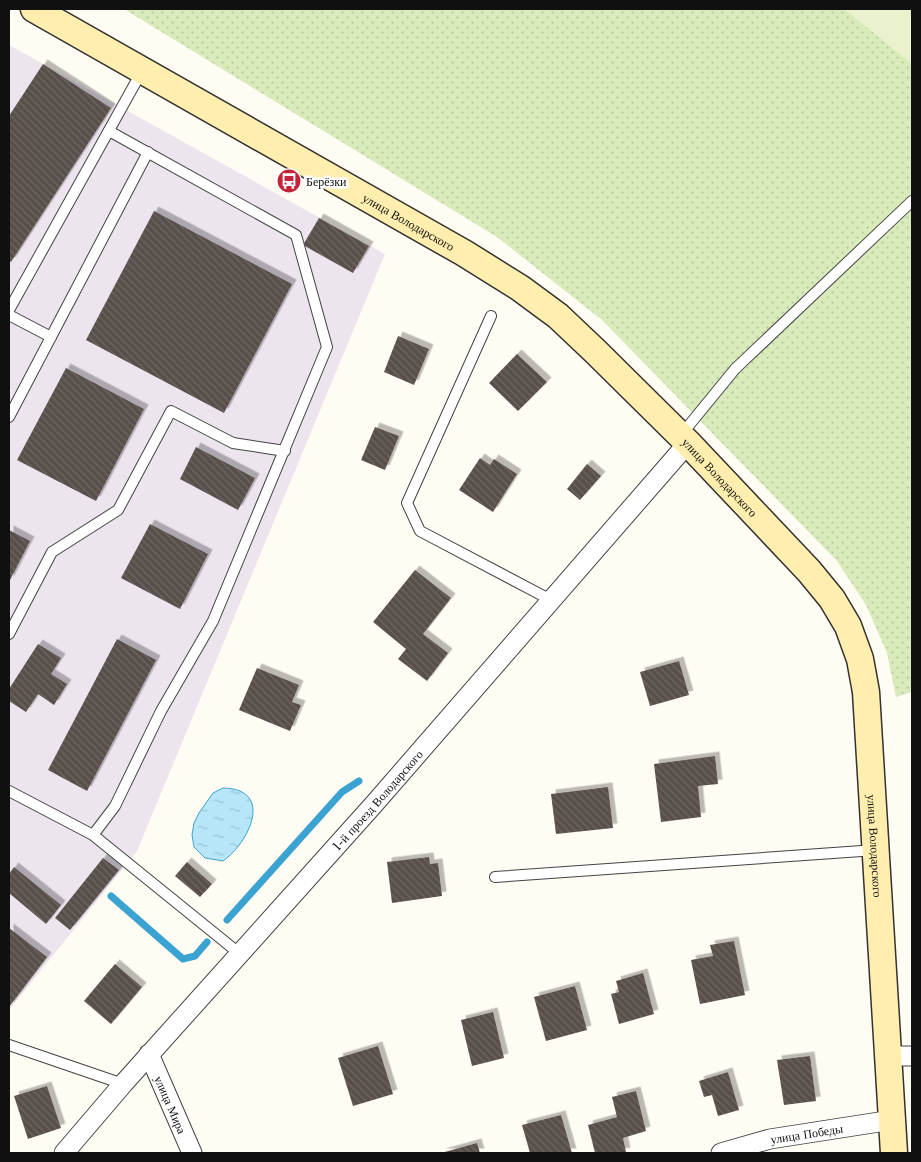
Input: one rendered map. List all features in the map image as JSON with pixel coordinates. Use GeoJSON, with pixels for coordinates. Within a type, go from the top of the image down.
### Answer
{"type":"FeatureCollection","features":[{"type":"Feature","properties":{"kind":"street","name":"улица Володарского"},"geometry":{"type":"LineString","coordinates":[[34,9],[464,253],[520,288],[564,322],[684,440],[809,571],[832,599],[848,626],[860,659],[866,692],[877,850],[900,1056],[892,1120],[894,1153]]}},
{"type":"Feature","properties":{"kind":"street","name":"1-й проезд Володарского"},"geometry":{"type":"LineString","coordinates":[[64,1153],[123,1084],[375,803],[551,600],[684,440]]}},
{"type":"Feature","properties":{"kind":"street","name":"улица Мира"},"geometry":{"type":"LineString","coordinates":[[150,1054],[192,1153]]}},
{"type":"Feature","properties":{"kind":"street","name":"улица Победы"},"geometry":{"type":"LineString","coordinates":[[721,1153],[770,1139],[892,1120]]}},
{"type":"Feature","properties":{"kind":"lane"},"geometry":{"type":"LineString","coordinates":[[9,310],[109,131],[136,66]]}},
{"type":"Feature","properties":{"kind":"lane"},"geometry":{"type":"LineString","coordinates":[[93,836],[115,806],[161,711],[213,621],[327,347],[296,235],[109,131]]}},
{"type":"Feature","properties":{"kind":"lane"},"geometry":{"type":"LineString","coordinates":[[9,417],[148,152]]}},
{"type":"Feature","properties":{"kind":"lane"},"geometry":{"type":"LineString","coordinates":[[684,440],[735,369],[912,201]]}},
{"type":"Feature","properties":{"kind":"lane"},"geometry":{"type":"LineString","coordinates":[[9,315],[51,337]]}},
{"type":"Feature","properties":{"kind":"lane"},"geometry":{"type":"LineString","coordinates":[[491,316],[407,504],[420,531],[551,600]]}},
{"type":"Feature","properties":{"kind":"lane"},"geometry":{"type":"LineString","coordinates":[[9,634],[52,552],[118,510],[171,411],[233,443],[285,451]]}},
{"type":"Feature","properties":{"kind":"lane"},"geometry":{"type":"LineString","coordinates":[[9,791],[93,836],[240,954]]}},
{"type":"Feature","properties":{"kind":"lane"},"geometry":{"type":"LineString","coordinates":[[495,877],[877,850]]}},
{"type":"Feature","properties":{"kind":"lane"},"geometry":{"type":"LineString","coordinates":[[9,1045],[123,1084]]}},
{"type":"Feature","properties":{"kind":"shaded area"},"geometry":{"type":"Polygon","coordinates":[[[9,45],[385,254],[137,851],[9,1010],[9,45]]]}},
{"type":"Feature","properties":{"kind":"green space"},"geometry":{"type":"Polygon","coordinates":[[[124,9],[912,9],[912,692],[896,697],[887,653],[866,605],[837,561],[602,320],[497,237],[124,9]]]}},
{"type":"Feature","properties":{"kind":"green space"},"geometry":{"type":"Polygon","coordinates":[[[844,9],[912,9],[912,64],[844,9]]]}},
{"type":"Feature","properties":{"kind":"water"},"geometry":{"type":"Polygon","coordinates":[[[223,788],[239,791],[249,797],[253,807],[248,830],[233,853],[223,861],[205,858],[194,847],[192,835],[194,823],[199,813],[213,793],[223,788]]]}},
{"type":"Feature","properties":{"kind":"building"},"geometry":{"type":"Polygon","coordinates":[[[43,64],[111,108],[11,262],[9,260],[9,116],[43,64]]]}},
{"type":"Feature","properties":{"kind":"building"},"geometry":{"type":"Polygon","coordinates":[[[154,211],[292,284],[224,413],[86,340],[154,211]]]}},
{"type":"Feature","properties":{"kind":"building"},"geometry":{"type":"Polygon","coordinates":[[[319,218],[369,246],[353,273],[303,245],[319,218]]]}},
{"type":"Feature","properties":{"kind":"building"},"geometry":{"type":"Polygon","coordinates":[[[398,336],[429,349],[414,385],[384,372],[398,336]]]}},
{"type":"Feature","properties":{"kind":"building"},"geometry":{"type":"Polygon","coordinates":[[[517,354],[547,382],[518,411],[489,383],[517,354]]]}},
{"type":"Feature","properties":{"kind":"building"},"geometry":{"type":"Polygon","coordinates":[[[66,368],[144,409],[96,501],[17,460],[66,368]]]}},
{"type":"Feature","properties":{"kind":"building"},"geometry":{"type":"Polygon","coordinates":[[[375,427],[399,436],[385,470],[361,460],[375,427]]]}},
{"type":"Feature","properties":{"kind":"building"},"geometry":{"type":"Polygon","coordinates":[[[196,447],[255,478],[238,510],[180,479],[196,447]]]}},
{"type":"Feature","properties":{"kind":"building"},"geometry":{"type":"Polygon","coordinates":[[[480,458],[490,465],[494,459],[517,474],[493,512],[459,490],[480,458]]]}},
{"type":"Feature","properties":{"kind":"building"},"geometry":{"type":"Polygon","coordinates":[[[587,464],[601,476],[580,500],[567,489],[587,464]]]}},
{"type":"Feature","properties":{"kind":"building"},"geometry":{"type":"Polygon","coordinates":[[[150,524],[208,554],[180,609],[121,578],[150,524]]]}},
{"type":"Feature","properties":{"kind":"building"},"geometry":{"type":"Polygon","coordinates":[[[9,530],[30,541],[9,582],[9,530]]]}},
{"type":"Feature","properties":{"kind":"building"},"geometry":{"type":"Polygon","coordinates":[[[415,570],[451,598],[423,634],[448,653],[427,681],[398,659],[406,649],[373,622],[415,570]]]}},
{"type":"Feature","properties":{"kind":"building"},"geometry":{"type":"Polygon","coordinates":[[[117,639],[156,660],[87,791],[48,770],[117,639]]]}},
{"type":"Feature","properties":{"kind":"building"},"geometry":{"type":"Polygon","coordinates":[[[38,644],[61,658],[51,674],[67,684],[54,705],[38,694],[26,712],[9,701],[9,689],[38,644]]]}},
{"type":"Feature","properties":{"kind":"building"},"geometry":{"type":"Polygon","coordinates":[[[679,661],[689,695],[650,706],[640,672],[679,661]]]}},
{"type":"Feature","properties":{"kind":"building"},"geometry":{"type":"Polygon","coordinates":[[[257,668],[299,685],[292,702],[301,705],[290,731],[239,710],[257,668]]]}},
{"type":"Feature","properties":{"kind":"building"},"geometry":{"type":"Polygon","coordinates":[[[715,756],[718,784],[698,786],[701,817],[661,822],[654,764],[715,756]]]}},
{"type":"Feature","properties":{"kind":"building"},"geometry":{"type":"Polygon","coordinates":[[[608,787],[613,828],[556,834],[551,794],[608,787]]]}},
{"type":"Feature","properties":{"kind":"building"},"geometry":{"type":"Polygon","coordinates":[[[429,857],[430,864],[438,863],[442,896],[392,903],[387,862],[429,857]]]}},
{"type":"Feature","properties":{"kind":"building"},"geometry":{"type":"Polygon","coordinates":[[[103,858],[119,870],[70,930],[55,918],[103,858]]]}},
{"type":"Feature","properties":{"kind":"building"},"geometry":{"type":"Polygon","coordinates":[[[187,862],[212,884],[200,897],[175,876],[187,862]]]}},
{"type":"Feature","properties":{"kind":"building"},"geometry":{"type":"Polygon","coordinates":[[[14,867],[61,905],[46,924],[9,893],[9,874],[14,867]]]}},
{"type":"Feature","properties":{"kind":"building"},"geometry":{"type":"Polygon","coordinates":[[[9,928],[47,957],[9,1007],[9,928]]]}},
{"type":"Feature","properties":{"kind":"building"},"geometry":{"type":"Polygon","coordinates":[[[734,941],[745,995],[700,1004],[691,960],[713,956],[710,945],[734,941]]]}},
{"type":"Feature","properties":{"kind":"building"},"geometry":{"type":"Polygon","coordinates":[[[115,964],[142,987],[111,1024],[84,1001],[115,964]]]}},
{"type":"Feature","properties":{"kind":"building"},"geometry":{"type":"Polygon","coordinates":[[[643,973],[654,1014],[619,1024],[611,994],[619,992],[616,981],[643,973]]]}},
{"type":"Feature","properties":{"kind":"building"},"geometry":{"type":"Polygon","coordinates":[[[575,986],[587,1030],[546,1041],[534,997],[575,986]]]}},
{"type":"Feature","properties":{"kind":"building"},"geometry":{"type":"Polygon","coordinates":[[[493,1012],[504,1058],[472,1066],[461,1020],[493,1012]]]}},
{"type":"Feature","properties":{"kind":"building"},"geometry":{"type":"Polygon","coordinates":[[[378,1046],[393,1094],[353,1106],[338,1058],[378,1046]]]}},
{"type":"Feature","properties":{"kind":"building"},"geometry":{"type":"Polygon","coordinates":[[[810,1056],[816,1101],[784,1105],[777,1060],[810,1056]]]}},
{"type":"Feature","properties":{"kind":"building"},"geometry":{"type":"Polygon","coordinates":[[[728,1072],[739,1110],[718,1116],[712,1095],[704,1097],[699,1081],[728,1072]]]}},
{"type":"Feature","properties":{"kind":"building"},"geometry":{"type":"Polygon","coordinates":[[[47,1086],[61,1128],[28,1139],[14,1096],[47,1086]]]}},
{"type":"Feature","properties":{"kind":"building"},"geometry":{"type":"Polygon","coordinates":[[[636,1091],[646,1131],[623,1138],[626,1152],[595,1153],[588,1125],[617,1117],[612,1097],[636,1091]]]}},
{"type":"Feature","properties":{"kind":"building"},"geometry":{"type":"Polygon","coordinates":[[[561,1115],[572,1153],[530,1153],[522,1125],[561,1115]]]}},
{"type":"Feature","properties":{"kind":"building"},"geometry":{"type":"Polygon","coordinates":[[[477,1143],[480,1153],[441,1153],[477,1143]]]}},
{"type":"Feature","properties":{"kind":"waterway"},"geometry":{"type":"LineString","coordinates":[[227,920],[342,792],[359,781]]}},
{"type":"Feature","properties":{"kind":"waterway"},"geometry":{"type":"LineString","coordinates":[[111,896],[183,959],[195,956],[207,942]]}},
{"type":"Feature","properties":{"kind":"place","name":"Берёзки"},"geometry":{"type":"Point","coordinates":[289,181]}}]}
